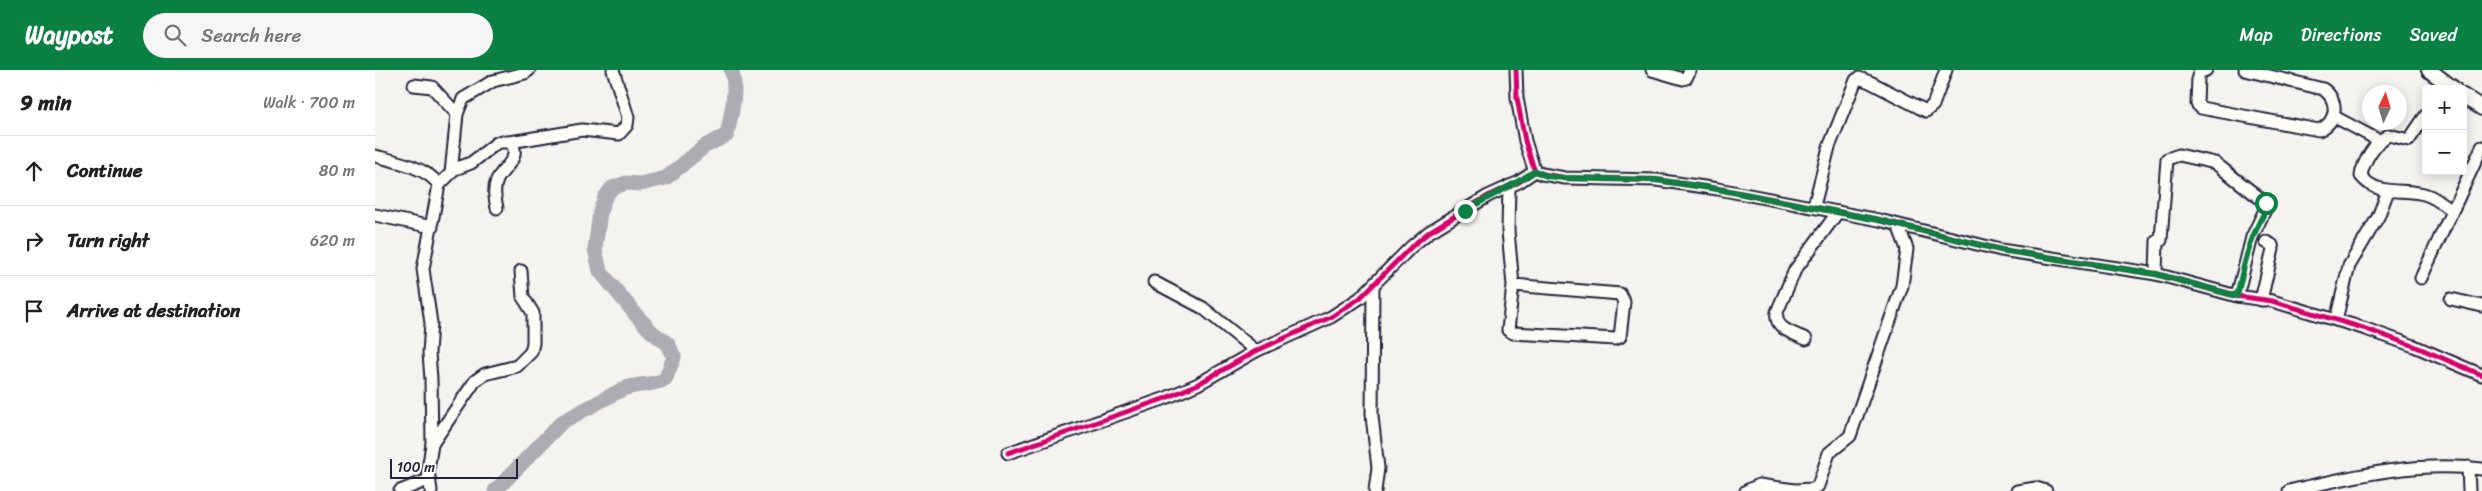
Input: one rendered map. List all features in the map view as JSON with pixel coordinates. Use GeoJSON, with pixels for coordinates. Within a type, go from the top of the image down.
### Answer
{"type":"FeatureCollection","features":[{"type":"Feature","properties":{"kind":"main road"},"geometry":{"type":"LineString","coordinates":[[2429,70],[2445,85]]}},
{"type":"Feature","properties":{"kind":"main road"},"geometry":{"type":"LineString","coordinates":[[2467,99],[2482,108]]}},
{"type":"Feature","properties":{"kind":"street"},"geometry":{"type":"LineString","coordinates":[[400,491],[430,485],[431,379],[429,353],[431,323],[423,269],[439,185],[450,175],[452,170],[457,114],[463,99],[477,90],[493,81],[525,73],[529,70]]}},
{"type":"Feature","properties":{"kind":"street"},"geometry":{"type":"LineString","coordinates":[[452,170],[471,163],[499,142],[510,142],[582,130],[619,134],[627,125],[628,117],[613,70]]}},
{"type":"Feature","properties":{"kind":"street"},"geometry":{"type":"LineString","coordinates":[[1516,70],[1520,116],[1535,171]]}},
{"type":"Feature","properties":{"kind":"street"},"geometry":{"type":"LineString","coordinates":[[1652,70],[1683,79],[1686,78],[1690,70]]}},
{"type":"Feature","properties":{"kind":"street"},"geometry":{"type":"LineString","coordinates":[[1814,206],[1829,147],[1857,75],[1859,78],[1926,112],[1933,105],[1945,70]]}},
{"type":"Feature","properties":{"kind":"street"},"geometry":{"type":"LineString","coordinates":[[2206,70],[2199,73],[2198,76],[2197,104],[2201,108],[2319,130],[2327,126],[2333,116],[2334,104],[2331,97],[2323,89],[2245,70]]}},
{"type":"Feature","properties":{"kind":"street"},"geometry":{"type":"LineString","coordinates":[[414,85],[432,87],[457,114]]}},
{"type":"Feature","properties":{"kind":"street"},"geometry":{"type":"LineString","coordinates":[[2333,116],[2380,141]]}},
{"type":"Feature","properties":{"kind":"street"},"geometry":{"type":"LineString","coordinates":[[2422,121],[2409,140],[2389,135],[2380,141],[2366,160],[2361,176],[2373,187],[2388,191],[2427,195],[2451,210]]}},
{"type":"Feature","properties":{"kind":"street"},"geometry":{"type":"LineString","coordinates":[[497,208],[494,192],[497,180],[515,156],[514,147],[510,142]]}},
{"type":"Feature","properties":{"kind":"street"},"geometry":{"type":"LineString","coordinates":[[2421,278],[2451,210],[2482,147]]}},
{"type":"Feature","properties":{"kind":"street"},"geometry":{"type":"LineString","coordinates":[[2156,274],[2157,241],[2161,240],[2166,160],[2179,155],[2215,163],[2266,203],[2265,210],[2252,237],[2245,258],[2237,296]]}},
{"type":"Feature","properties":{"kind":"street"},"geometry":{"type":"LineString","coordinates":[[375,156],[403,164],[428,176],[439,185]]}},
{"type":"Feature","properties":{"kind":"street"},"geometry":{"type":"LineString","coordinates":[[1008,454],[1166,398],[1198,384],[1256,351],[1331,317],[1373,287],[1411,247],[1429,232],[1519,182],[1535,171]]}},
{"type":"Feature","properties":{"kind":"street"},"geometry":{"type":"LineString","coordinates":[[1535,171],[1547,176],[1565,178],[1656,180],[1814,206],[2001,250],[2156,274],[2336,320],[2414,346],[2482,374]]}},
{"type":"Feature","properties":{"kind":"street"},"geometry":{"type":"LineString","coordinates":[[1509,186],[1508,231],[1513,285],[1508,324],[1510,333],[1620,337],[1624,302],[1621,294],[1513,285]]}},
{"type":"Feature","properties":{"kind":"street"},"geometry":{"type":"LineString","coordinates":[[2336,320],[2349,266],[2378,217],[2388,191]]}},
{"type":"Feature","properties":{"kind":"street"},"geometry":{"type":"LineString","coordinates":[[1806,340],[1780,326],[1776,319],[1777,312],[1795,270],[1839,212]]}},
{"type":"Feature","properties":{"kind":"street"},"geometry":{"type":"LineString","coordinates":[[375,215],[432,227]]}},
{"type":"Feature","properties":{"kind":"street"},"geometry":{"type":"LineString","coordinates":[[1746,491],[1759,486],[1795,490],[1813,489],[1818,486],[1829,453],[1850,436],[1902,286],[1907,249],[1898,225]]}},
{"type":"Feature","properties":{"kind":"street"},"geometry":{"type":"LineString","coordinates":[[2261,300],[2273,249],[2272,245],[2266,242]]}},
{"type":"Feature","properties":{"kind":"street"},"geometry":{"type":"LineString","coordinates":[[431,444],[475,381],[485,374],[517,366],[531,352],[533,343],[533,313],[523,297],[521,271]]}},
{"type":"Feature","properties":{"kind":"street"},"geometry":{"type":"LineString","coordinates":[[1154,282],[1203,308],[1256,351]]}},
{"type":"Feature","properties":{"kind":"street"},"geometry":{"type":"LineString","coordinates":[[1373,287],[1372,416],[1378,468],[1375,491]]}},
{"type":"Feature","properties":{"kind":"street"},"geometry":{"type":"LineString","coordinates":[[2451,299],[2482,306]]}},
{"type":"Feature","properties":{"kind":"street"},"geometry":{"type":"LineString","coordinates":[[2289,491],[2389,469],[2420,466],[2482,469]]}},
{"type":"Feature","properties":{"kind":"street"},"geometry":{"type":"LineString","coordinates":[[2468,467],[2469,491]]}},
{"type":"Feature","properties":{"kind":"street"},"geometry":{"type":"LineString","coordinates":[[2017,491],[2036,488],[2045,491]]}},
{"type":"Feature","properties":{"kind":"waterway"},"geometry":{"type":"LineString","coordinates":[[495,491],[562,422],[623,389],[665,380],[674,357],[668,344],[652,332],[636,315],[600,271],[595,249],[600,212],[605,197],[612,188],[626,183],[640,184],[666,178],[705,146],[727,135],[734,93],[731,70]]}},
{"type":"Feature","properties":{"kind":"cycle path"},"geometry":{"type":"LineString","coordinates":[[1516,70],[1517,98],[1525,141],[1535,171],[1542,174],[1565,178],[1656,180],[1718,189],[1879,220],[2001,250],[2156,274],[2237,296],[2272,301],[2363,328],[2414,346],[2482,375]]}},
{"type":"Feature","properties":{"kind":"cycle path"},"geometry":{"type":"LineString","coordinates":[[1008,453],[1166,398],[1198,384],[1256,351],[1331,317],[1360,298],[1411,247],[1429,232],[1488,196],[1519,182],[1535,171]]}},
{"type":"Feature","properties":{"kind":"route"},"geometry":{"type":"LineString","coordinates":[[1465,211],[1488,196],[1519,182],[1535,171],[1547,176],[1565,178],[1656,180],[1814,206],[2001,250],[2156,274],[2237,296],[2245,258],[2252,237],[2267,207],[2266,203]]}}]}
